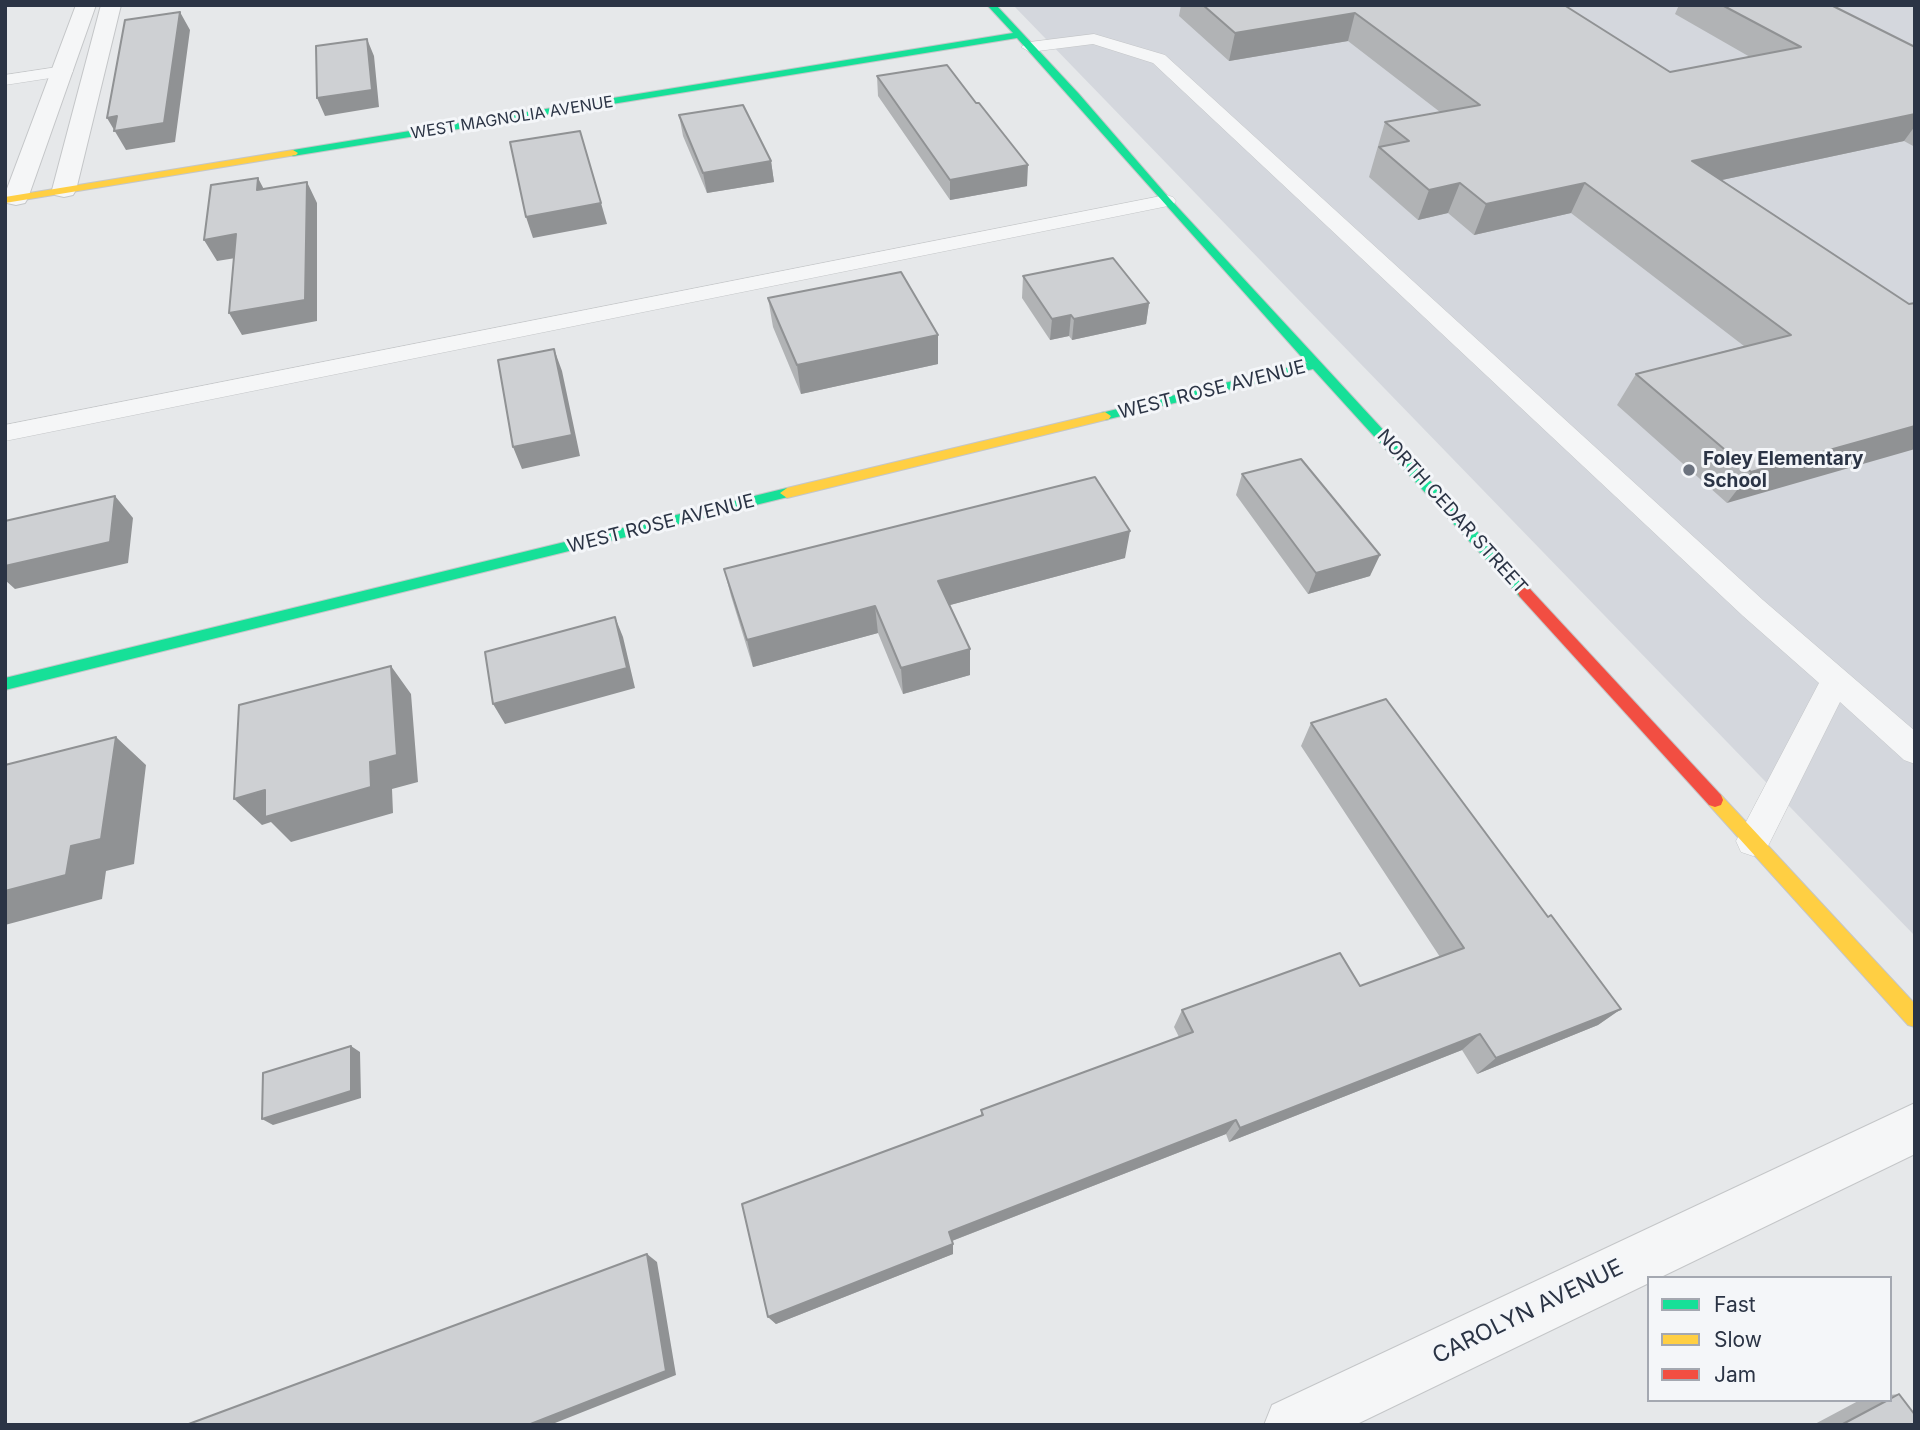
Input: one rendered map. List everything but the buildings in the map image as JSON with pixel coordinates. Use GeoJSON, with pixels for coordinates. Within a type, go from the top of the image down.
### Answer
{"type":"FeatureCollection","features":[{"type":"Feature","properties":{"kind":"street"},"geometry":{"type":"LineString","coordinates":[[10,199],[64,71],[86,5]]}},
{"type":"Feature","properties":{"kind":"street"},"geometry":{"type":"LineString","coordinates":[[64,190],[111,5]]}},
{"type":"Feature","properties":{"kind":"street","name":"NORTH CEDAR STREET"},"geometry":{"type":"LineString","coordinates":[[990,5],[1166,201],[1915,1018]]}},
{"type":"Feature","properties":{"kind":"street","name":"WEST MAGNOLIA AVENUE"},"geometry":{"type":"LineString","coordinates":[[10,199],[1024,41]]}},
{"type":"Feature","properties":{"kind":"street","name":"WEST ROSE AVENUE"},"geometry":{"type":"LineString","coordinates":[[5,684],[1317,364]]}},
{"type":"Feature","properties":{"kind":"street","name":"CAROLYN AVENUE"},"geometry":{"type":"LineString","coordinates":[[1293,1425],[1915,1128]]}},
{"type":"Feature","properties":{"kind":"lane"},"geometry":{"type":"LineString","coordinates":[[1024,41],[1094,39],[1158,59],[1753,608],[1915,751]]}},
{"type":"Feature","properties":{"kind":"lane"},"geometry":{"type":"LineString","coordinates":[[5,79],[64,71]]}},
{"type":"Feature","properties":{"kind":"lane"},"geometry":{"type":"LineString","coordinates":[[5,433],[1166,201]]}},
{"type":"Feature","properties":{"kind":"lane"},"geometry":{"type":"LineString","coordinates":[[1753,841],[1836,680]]}},
{"type":"Feature","properties":{"kind":"shaded area","name":"Foley Elementary School"},"geometry":{"type":"Polygon","coordinates":[[[1013,5],[1915,5],[1915,936],[1013,5]]]}},
{"type":"Feature","properties":{"kind":"traffic: fast"},"geometry":{"type":"LineString","coordinates":[[991,5],[1076,96],[1166,201],[1525,593]]}},
{"type":"Feature","properties":{"kind":"traffic: fast"},"geometry":{"type":"LineString","coordinates":[[293,153],[1018,35]]}},
{"type":"Feature","properties":{"kind":"traffic: fast"},"geometry":{"type":"LineString","coordinates":[[1105,416],[1317,364]]}},
{"type":"Feature","properties":{"kind":"traffic: fast"},"geometry":{"type":"LineString","coordinates":[[5,684],[787,493]]}},
{"type":"Feature","properties":{"kind":"traffic: slow"},"geometry":{"type":"LineString","coordinates":[[5,200],[293,153]]}},
{"type":"Feature","properties":{"kind":"traffic: slow"},"geometry":{"type":"LineString","coordinates":[[787,493],[1105,416]]}},
{"type":"Feature","properties":{"kind":"traffic: slow"},"geometry":{"type":"LineString","coordinates":[[1715,800],[1915,1018]]}},
{"type":"Feature","properties":{"kind":"traffic: jam"},"geometry":{"type":"LineString","coordinates":[[1525,593],[1715,800]]}},
{"type":"Feature","properties":{"kind":"place","name":"Foley Elementary School"},"geometry":{"type":"Point","coordinates":[1689,470]}}]}
